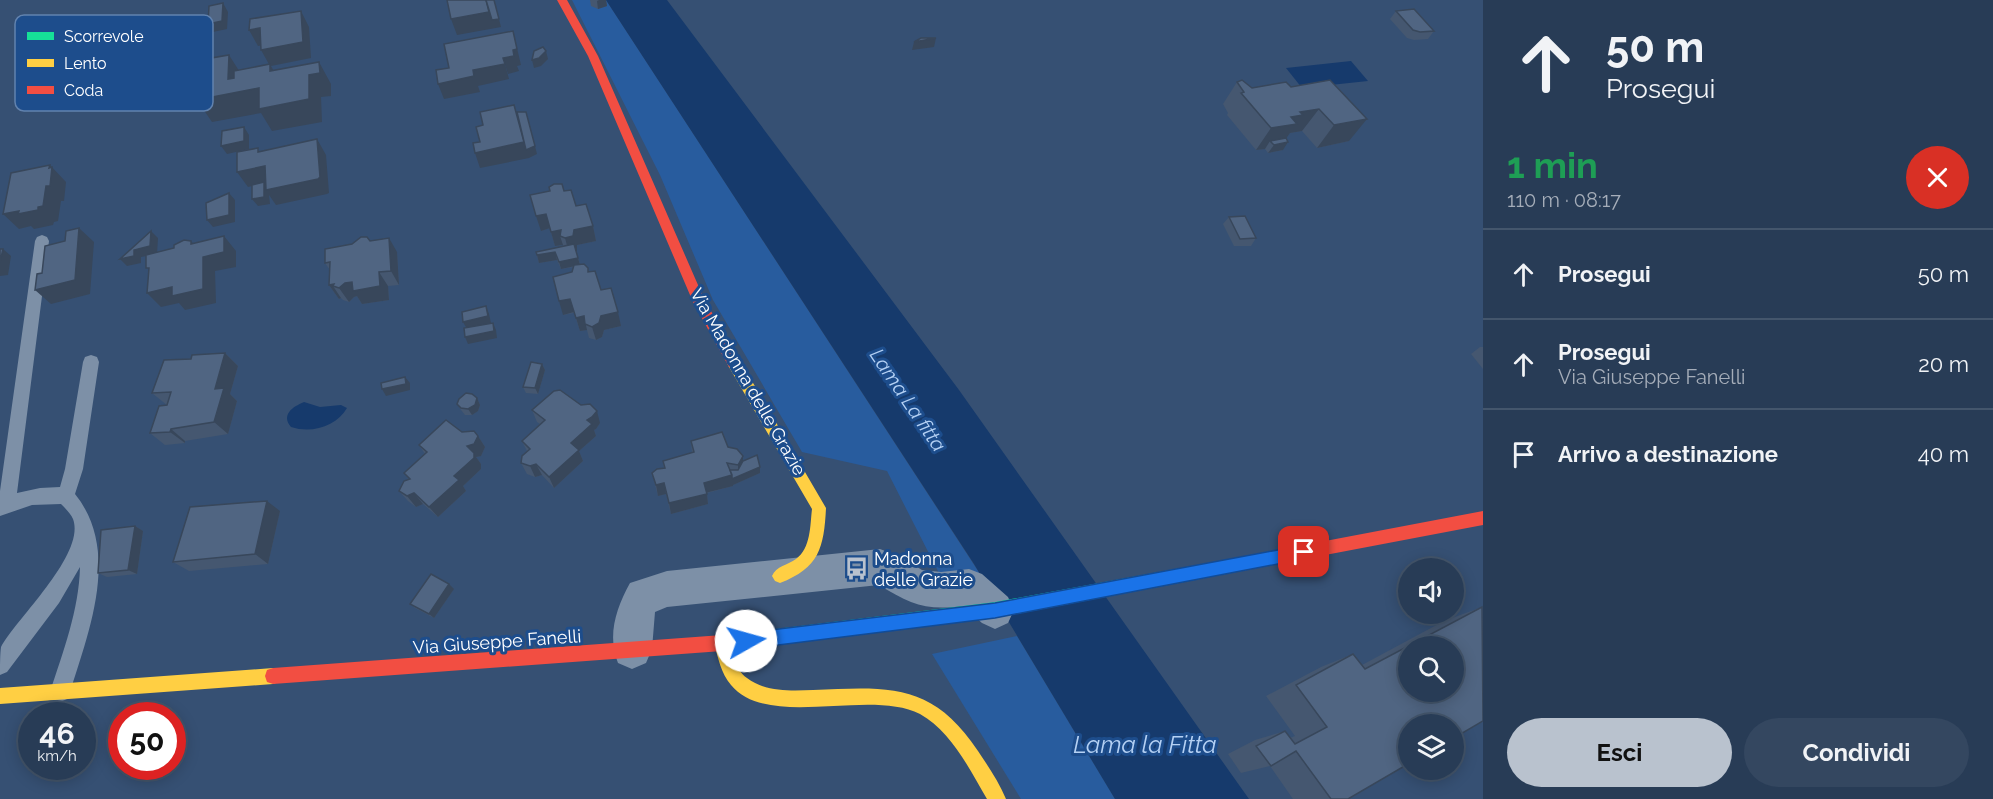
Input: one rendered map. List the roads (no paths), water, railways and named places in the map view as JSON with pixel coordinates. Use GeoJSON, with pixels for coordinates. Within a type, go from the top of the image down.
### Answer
{"type":"FeatureCollection","features":[{"type":"Feature","properties":{"kind":"main road","name":"Via Madonna delle Grazie"},"geometry":{"type":"LineString","coordinates":[[562,0],[593,56],[699,302],[819,508],[820,522],[812,551],[805,561],[780,576]]}},
{"type":"Feature","properties":{"kind":"main road","name":"Via Giuseppe Fanelli"},"geometry":{"type":"LineString","coordinates":[[0,696],[722,643],[995,610],[1483,518]]}},
{"type":"Feature","properties":{"kind":"main road"},"geometry":{"type":"LineString","coordinates":[[722,643],[728,666],[736,682],[752,694],[770,699],[888,697],[908,700],[927,709],[970,755],[997,799]]}},
{"type":"Feature","properties":{"kind":"street"},"geometry":{"type":"LineString","coordinates":[[780,576],[880,567],[891,570],[912,585],[923,589],[935,591],[969,587],[995,610]]}},
{"type":"Feature","properties":{"kind":"street","name":"Via Madonna delle Grazie"},"geometry":{"type":"LineString","coordinates":[[632,649],[632,623],[643,596],[667,589],[780,576]]}},
{"type":"Feature","properties":{"kind":"lane"},"geometry":{"type":"LineString","coordinates":[[1,508],[9,491],[42,241]]}},
{"type":"Feature","properties":{"kind":"lane"},"geometry":{"type":"LineString","coordinates":[[66,496],[74,469],[91,362]]}},
{"type":"Feature","properties":{"kind":"lane"},"geometry":{"type":"LineString","coordinates":[[1,508],[29,497],[48,494],[66,496],[81,514],[82,530],[89,550],[89,582],[80,629],[60,692]]}},
{"type":"Feature","properties":{"kind":"lane"},"geometry":{"type":"LineString","coordinates":[[0,665],[52,596],[75,558],[82,530]]}},
{"type":"Feature","properties":{"kind":"water","name":"Lama la Fitta"},"geometry":{"type":"Polygon","coordinates":[[[606,0],[667,0],[959,390],[1249,799],[1115,799],[974,564],[606,0]]]}},
{"type":"Feature","properties":{"kind":"water"},"geometry":{"type":"Polygon","coordinates":[[[1351,61],[1368,81],[1302,88],[1286,68],[1351,61]]]}},
{"type":"Feature","properties":{"kind":"water"},"geometry":{"type":"Polygon","coordinates":[[[304,402],[320,407],[341,405],[347,408],[337,420],[323,427],[307,430],[291,427],[287,419],[289,412],[304,402]]]}},
{"type":"Feature","properties":{"kind":"place","name":"Madonna delle Grazie"},"geometry":{"type":"Point","coordinates":[856,569]}},
{"type":"Feature","properties":{"kind":"water label","name":"Lama La fitta"},"geometry":{"type":"Point","coordinates":[908,400]}}]}
